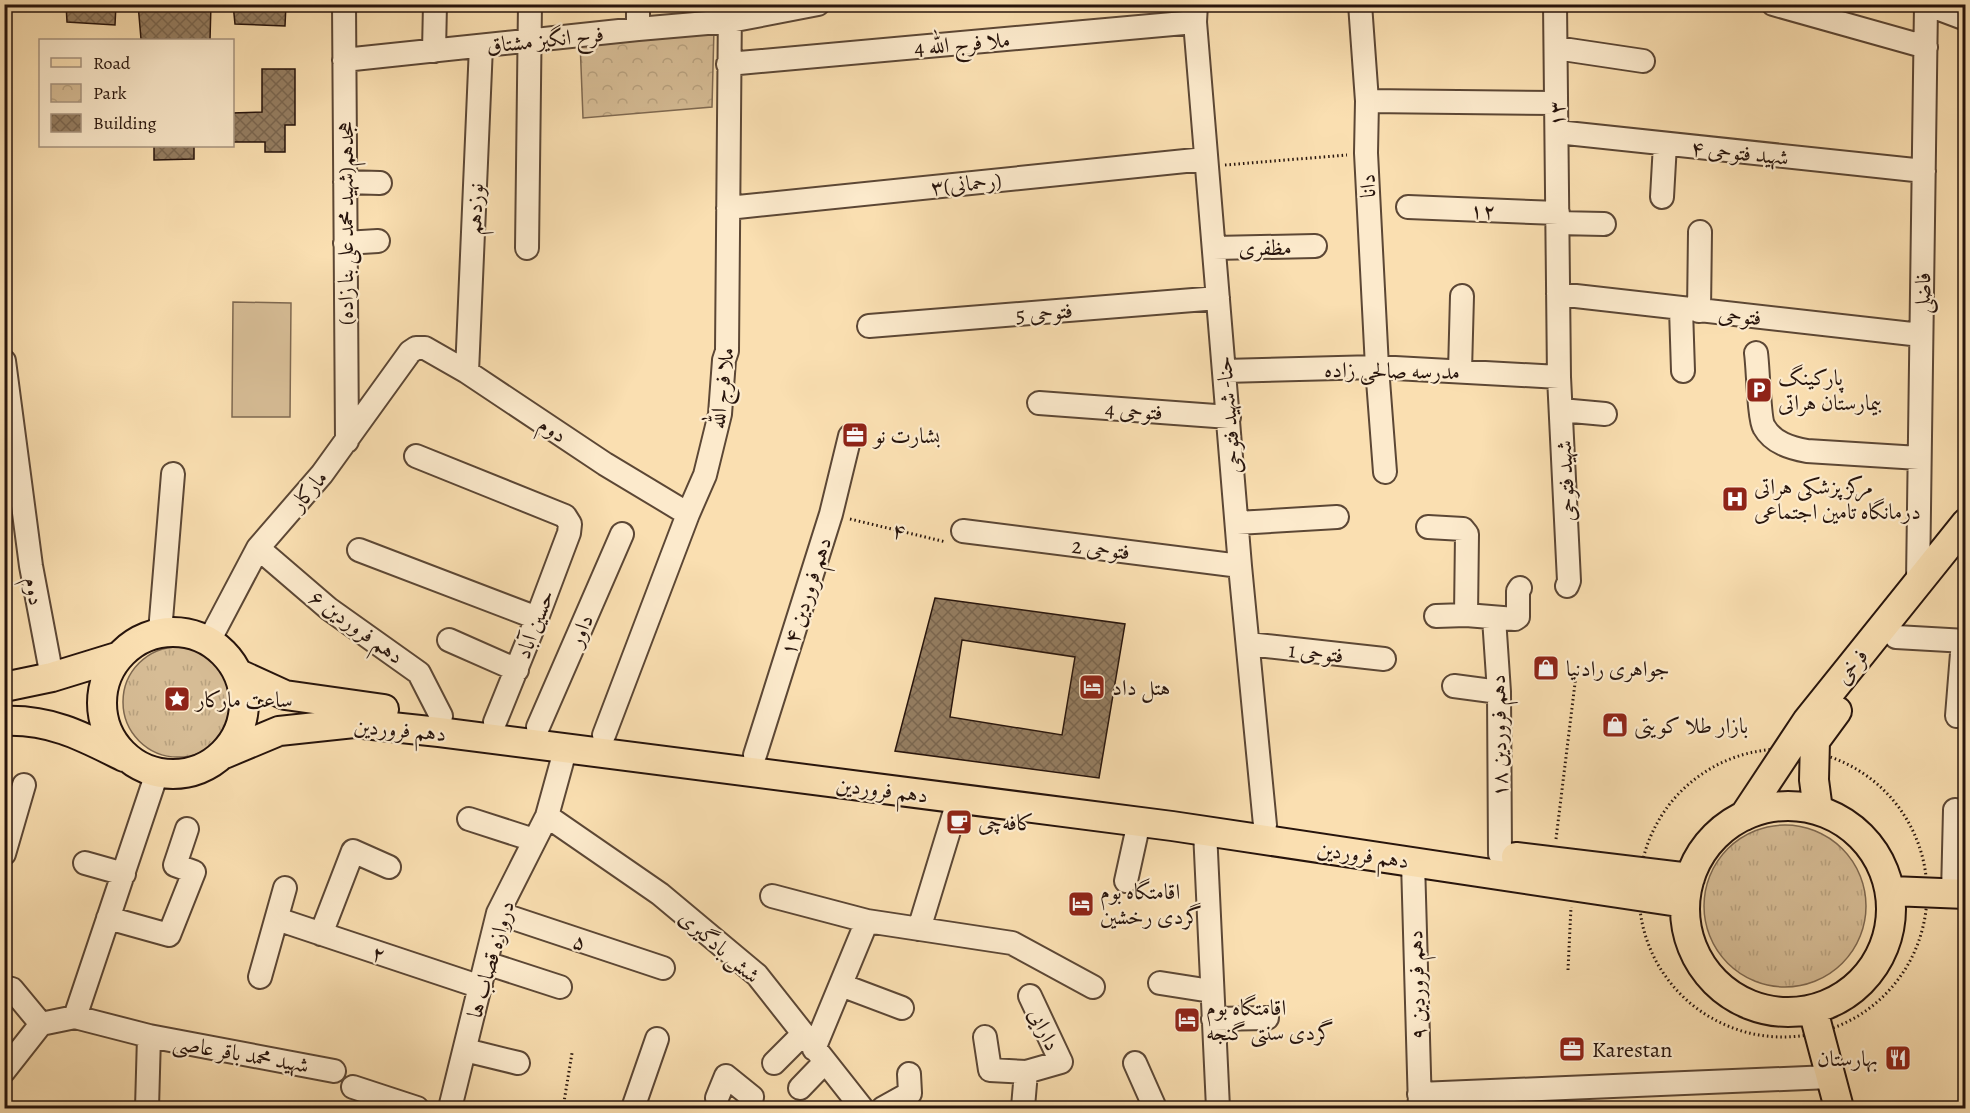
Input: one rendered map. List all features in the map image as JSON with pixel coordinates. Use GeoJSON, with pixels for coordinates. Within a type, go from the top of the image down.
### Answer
{"type":"FeatureCollection","features":[{"type":"Feature","properties":{"kind":"main road","name":"فرخی"},"geometry":{"type":"LineString","coordinates":[[1818,810],[1814,780],[1802,749],[1807,721],[1965,523]]}},
{"type":"Feature","properties":{"kind":"main road","name":"فرخی"},"geometry":{"type":"LineString","coordinates":[[1744,816],[1802,749],[1815,741],[1965,549]]}},
{"type":"Feature","properties":{"kind":"main road"},"geometry":{"type":"LineString","coordinates":[[4,721],[22,720],[70,731],[127,759],[157,773],[181,774],[204,768],[224,754],[239,730],[245,702],[239,674],[222,650],[210,639],[195,633],[160,632],[136,641],[117,657],[104,682],[101,710],[109,737],[127,759]]}},
{"type":"Feature","properties":{"kind":"main road"},"geometry":{"type":"LineString","coordinates":[[4,687],[51,677],[117,657]]}},
{"type":"Feature","properties":{"kind":"main road","name":"دهم فروردین"},"geometry":{"type":"LineString","coordinates":[[239,674],[285,695],[755,754],[1265,825],[1500,854],[1554,862],[1638,884],[1687,890]]}},
{"type":"Feature","properties":{"kind":"main road","name":"دهم فروردین"},"geometry":{"type":"LineString","coordinates":[[224,754],[279,730],[354,723],[566,747],[959,798],[1572,885],[1638,884]]}},
{"type":"Feature","properties":{"kind":"main road"},"geometry":{"type":"LineString","coordinates":[[1793,806],[1818,810],[1844,821],[1866,840],[1882,864],[1891,891],[1892,922],[1883,952],[1866,978],[1816,1022],[1749,1006],[1721,989],[1700,965],[1688,935],[1687,890],[1698,859],[1710,841],[1726,827],[1744,816],[1768,808],[1793,806]]}},
{"type":"Feature","properties":{"kind":"main road"},"geometry":{"type":"LineString","coordinates":[[1891,891],[1949,894]]}},
{"type":"Feature","properties":{"kind":"main road"},"geometry":{"type":"LineString","coordinates":[[1816,1022],[1839,1108]]}},
{"type":"Feature","properties":{"kind":"street","name":"هجدهم(شهید محمد علی بنا زاده)"},"geometry":{"type":"LineString","coordinates":[[344,4],[347,441]]}},
{"type":"Feature","properties":{"kind":"street"},"geometry":{"type":"LineString","coordinates":[[435,4],[435,51]]}},
{"type":"Feature","properties":{"kind":"street"},"geometry":{"type":"LineString","coordinates":[[527,248],[530,4]]}},
{"type":"Feature","properties":{"kind":"street"},"geometry":{"type":"LineString","coordinates":[[638,4],[638,29]]}},
{"type":"Feature","properties":{"kind":"street","name":"فرح انگیز مشتاق"},"geometry":{"type":"LineString","coordinates":[[344,60],[638,29],[730,13],[818,4]]}},
{"type":"Feature","properties":{"kind":"street","name":"دانا"},"geometry":{"type":"LineString","coordinates":[[1360,4],[1367,101],[1366,153],[1377,367],[1385,472]]}},
{"type":"Feature","properties":{"kind":"street","name":"۱۳"},"geometry":{"type":"LineString","coordinates":[[1555,4],[1559,377]]}},
{"type":"Feature","properties":{"kind":"street"},"geometry":{"type":"LineString","coordinates":[[1773,4],[1926,47]]}},
{"type":"Feature","properties":{"kind":"street"},"geometry":{"type":"LineString","coordinates":[[1926,5],[1965,19]]}},
{"type":"Feature","properties":{"kind":"street","name":"فاضلی"},"geometry":{"type":"LineString","coordinates":[[1918,581],[1926,5]]}},
{"type":"Feature","properties":{"kind":"street","name":"ملا فرج الله"},"geometry":{"type":"LineString","coordinates":[[604,735],[705,475],[720,414],[724,360],[727,351],[730,13]]}},
{"type":"Feature","properties":{"kind":"street","name":"4 ملا فرج الله"},"geometry":{"type":"LineString","coordinates":[[728,64],[1195,14]]}},
{"type":"Feature","properties":{"kind":"street","name":"حنا- شهید فتوحی"},"geometry":{"type":"LineString","coordinates":[[1195,14],[1205,163],[1265,825]]}},
{"type":"Feature","properties":{"kind":"street","name":"نوزدهم"},"geometry":{"type":"LineString","coordinates":[[467,372],[481,46]]}},
{"type":"Feature","properties":{"kind":"street"},"geometry":{"type":"LineString","coordinates":[[1556,48],[1643,61]]}},
{"type":"Feature","properties":{"kind":"street"},"geometry":{"type":"LineString","coordinates":[[1367,101],[1556,103]]}},
{"type":"Feature","properties":{"kind":"street","name":"شهید فتوحی ۴"},"geometry":{"type":"LineString","coordinates":[[1557,132],[1924,171]]}},
{"type":"Feature","properties":{"kind":"street"},"geometry":{"type":"LineString","coordinates":[[1662,197],[1665,144]]}},
{"type":"Feature","properties":{"kind":"street","name":"۳(رحمانی)"},"geometry":{"type":"LineString","coordinates":[[728,208],[1205,163]]}},
{"type":"Feature","properties":{"kind":"street"},"geometry":{"type":"LineString","coordinates":[[345,182],[380,183]]}},
{"type":"Feature","properties":{"kind":"street","name":"۱۲"},"geometry":{"type":"LineString","coordinates":[[1408,207],[1558,218]]}},
{"type":"Feature","properties":{"kind":"street"},"geometry":{"type":"LineString","coordinates":[[1558,218],[1604,224]]}},
{"type":"Feature","properties":{"kind":"street"},"geometry":{"type":"LineString","coordinates":[[1683,371],[1700,232]]}},
{"type":"Feature","properties":{"kind":"street"},"geometry":{"type":"LineString","coordinates":[[345,243],[378,240]]}},
{"type":"Feature","properties":{"kind":"street","name":"مظفری"},"geometry":{"type":"LineString","coordinates":[[1214,248],[1315,246]]}},
{"type":"Feature","properties":{"kind":"street","name":"فتوحی"},"geometry":{"type":"LineString","coordinates":[[1558,294],[1921,335]]}},
{"type":"Feature","properties":{"kind":"street"},"geometry":{"type":"LineString","coordinates":[[1460,371],[1462,296]]}},
{"type":"Feature","properties":{"kind":"street","name":"فتوحی 5"},"geometry":{"type":"LineString","coordinates":[[869,326],[1218,298]]}},
{"type":"Feature","properties":{"kind":"street","name":"دوم"},"geometry":{"type":"LineString","coordinates":[[416,348],[425,348],[467,372],[605,464],[688,514]]}},
{"type":"Feature","properties":{"kind":"street","name":"مارکار"},"geometry":{"type":"LineString","coordinates":[[210,639],[258,548],[322,474],[410,352],[416,348]]}},
{"type":"Feature","properties":{"kind":"street"},"geometry":{"type":"LineString","coordinates":[[1756,353],[1763,426],[1774,439],[1790,448],[1807,451],[1919,458]]}},
{"type":"Feature","properties":{"kind":"street","name":"دوم"},"geometry":{"type":"LineString","coordinates":[[4,361],[31,566],[51,677]]}},
{"type":"Feature","properties":{"kind":"street","name":"مدرسه صالحی زاده"},"geometry":{"type":"LineString","coordinates":[[1224,370],[1377,367],[1559,377]]}},
{"type":"Feature","properties":{"kind":"street","name":"شهید فتوحی"},"geometry":{"type":"LineString","coordinates":[[1559,377],[1568,586]]}},
{"type":"Feature","properties":{"kind":"street","name":"فتوحی 4"},"geometry":{"type":"LineString","coordinates":[[1039,403],[1228,417]]}},
{"type":"Feature","properties":{"kind":"street"},"geometry":{"type":"LineString","coordinates":[[1561,410],[1605,414]]}},
{"type":"Feature","properties":{"kind":"street","name":"دهم فروردین ۱۴"},"geometry":{"type":"LineString","coordinates":[[755,754],[831,514],[850,436]]}},
{"type":"Feature","properties":{"kind":"street","name":"حسین آباد"},"geometry":{"type":"LineString","coordinates":[[417,456],[565,516],[570,525],[537,618],[495,722]]}},
{"type":"Feature","properties":{"kind":"street"},"geometry":{"type":"LineString","coordinates":[[160,632],[173,474]]}},
{"type":"Feature","properties":{"kind":"street"},"geometry":{"type":"LineString","coordinates":[[1237,522],[1337,517]]}},
{"type":"Feature","properties":{"kind":"street"},"geometry":{"type":"LineString","coordinates":[[1428,527],[1466,530],[1466,615]]}},
{"type":"Feature","properties":{"kind":"street","name":"فتوحی 2"},"geometry":{"type":"LineString","coordinates":[[963,531],[1240,566]]}},
{"type":"Feature","properties":{"kind":"street","name":"داور"},"geometry":{"type":"LineString","coordinates":[[538,727],[622,534]]}},
{"type":"Feature","properties":{"kind":"street","name":"دهم فروردین ۶"},"geometry":{"type":"LineString","coordinates":[[258,548],[329,609],[419,673],[441,716]]}},
{"type":"Feature","properties":{"kind":"street"},"geometry":{"type":"LineString","coordinates":[[359,550],[537,618]]}},
{"type":"Feature","properties":{"kind":"street"},"geometry":{"type":"LineString","coordinates":[[1436,616],[1466,615],[1515,619],[1518,617],[1520,588]]}},
{"type":"Feature","properties":{"kind":"street","name":"دهم فروردین ۱۸"},"geometry":{"type":"LineString","coordinates":[[1494,618],[1499,692],[1500,854]]}},
{"type":"Feature","properties":{"kind":"street"},"geometry":{"type":"LineString","coordinates":[[1896,637],[1964,641],[1957,716]]}},
{"type":"Feature","properties":{"kind":"street"},"geometry":{"type":"LineString","coordinates":[[449,640],[517,669]]}},
{"type":"Feature","properties":{"kind":"street","name":"فتوحی 1"},"geometry":{"type":"LineString","coordinates":[[1248,644],[1384,659]]}},
{"type":"Feature","properties":{"kind":"street"},"geometry":{"type":"LineString","coordinates":[[1454,686],[1499,692]]}},
{"type":"Feature","properties":{"kind":"street","name":"دروازه قصاب ها"},"geometry":{"type":"LineString","coordinates":[[450,1108],[498,913],[547,816],[566,747]]}},
{"type":"Feature","properties":{"kind":"street"},"geometry":{"type":"LineString","coordinates":[[4,1071],[40,1024],[75,1017],[157,773]]}},
{"type":"Feature","properties":{"kind":"street"},"geometry":{"type":"LineString","coordinates":[[4,854],[24,785]]}},
{"type":"Feature","properties":{"kind":"street"},"geometry":{"type":"LineString","coordinates":[[919,929],[959,798]]}},
{"type":"Feature","properties":{"kind":"street"},"geometry":{"type":"LineString","coordinates":[[1949,894],[1955,810]]}},
{"type":"Feature","properties":{"kind":"street","name":"شش بادگیری"},"geometry":{"type":"LineString","coordinates":[[547,816],[660,894],[757,975],[862,1108]]}},
{"type":"Feature","properties":{"kind":"street"},"geometry":{"type":"LineString","coordinates":[[470,819],[534,840]]}},
{"type":"Feature","properties":{"kind":"street"},"geometry":{"type":"LineString","coordinates":[[1126,881],[1139,822]]}},
{"type":"Feature","properties":{"kind":"street"},"geometry":{"type":"LineString","coordinates":[[108,918],[169,935],[194,872],[175,865],[187,829]]}},
{"type":"Feature","properties":{"kind":"street"},"geometry":{"type":"LineString","coordinates":[[1204,831],[1218,1108]]}},
{"type":"Feature","properties":{"kind":"street"},"geometry":{"type":"LineString","coordinates":[[321,934],[353,851],[389,867]]}},
{"type":"Feature","properties":{"kind":"street","name":"دهم فروردین ۹"},"geometry":{"type":"LineString","coordinates":[[1413,862],[1420,1102]]}},
{"type":"Feature","properties":{"kind":"street"},"geometry":{"type":"LineString","coordinates":[[85,863],[124,874]]}},
{"type":"Feature","properties":{"kind":"street"},"geometry":{"type":"LineString","coordinates":[[260,977],[285,888]]}},
{"type":"Feature","properties":{"kind":"street"},"geometry":{"type":"LineString","coordinates":[[772,896],[867,921],[1012,943],[1093,987]]}},
{"type":"Feature","properties":{"kind":"street","name":"۵"},"geometry":{"type":"LineString","coordinates":[[498,913],[663,968]]}},
{"type":"Feature","properties":{"kind":"street","name":"۲"},"geometry":{"type":"LineString","coordinates":[[277,919],[480,987]]}},
{"type":"Feature","properties":{"kind":"street"},"geometry":{"type":"LineString","coordinates":[[800,1088],[867,921]]}},
{"type":"Feature","properties":{"kind":"street"},"geometry":{"type":"LineString","coordinates":[[486,963],[560,987]]}},
{"type":"Feature","properties":{"kind":"street"},"geometry":{"type":"LineString","coordinates":[[1160,983],[1211,991]]}},
{"type":"Feature","properties":{"kind":"street"},"geometry":{"type":"LineString","coordinates":[[841,985],[902,1008]]}},
{"type":"Feature","properties":{"kind":"street"},"geometry":{"type":"LineString","coordinates":[[4,987],[12,989],[40,1024]]}},
{"type":"Feature","properties":{"kind":"street","name":"دارایی"},"geometry":{"type":"LineString","coordinates":[[1028,1108],[1026,1072],[1061,1062],[1030,996]]}},
{"type":"Feature","properties":{"kind":"street","name":"شهید محمد باقر عاصی"},"geometry":{"type":"LineString","coordinates":[[75,1017],[149,1036],[334,1071]]}},
{"type":"Feature","properties":{"kind":"street"},"geometry":{"type":"LineString","coordinates":[[1213,1019],[1267,1018]]}},
{"type":"Feature","properties":{"kind":"street","name":"شهید محمد باقر عاصی"},"geometry":{"type":"LineString","coordinates":[[147,1108],[149,1036]]}},
{"type":"Feature","properties":{"kind":"street"},"geometry":{"type":"LineString","coordinates":[[985,1037],[990,1070],[1026,1072]]}},
{"type":"Feature","properties":{"kind":"street"},"geometry":{"type":"LineString","coordinates":[[633,1108],[657,1039]]}},
{"type":"Feature","properties":{"kind":"street"},"geometry":{"type":"LineString","coordinates":[[774,1063],[814,1049]]}},
{"type":"Feature","properties":{"kind":"street"},"geometry":{"type":"LineString","coordinates":[[465,1050],[518,1063]]}},
{"type":"Feature","properties":{"kind":"street"},"geometry":{"type":"LineString","coordinates":[[1135,1063],[1155,1108]]}},
{"type":"Feature","properties":{"kind":"street"},"geometry":{"type":"LineString","coordinates":[[883,1108],[910,1093],[909,1074]]}},
{"type":"Feature","properties":{"kind":"street"},"geometry":{"type":"LineString","coordinates":[[717,1098],[726,1076],[752,1097],[749,1108]]}},
{"type":"Feature","properties":{"kind":"street"},"geometry":{"type":"LineString","coordinates":[[1420,1102],[1506,1100],[1830,1077]]}},
{"type":"Feature","properties":{"kind":"street"},"geometry":{"type":"LineString","coordinates":[[353,1087],[417,1108]]}},
{"type":"Feature","properties":{"kind":"path"},"geometry":{"type":"LineString","coordinates":[[1205,163],[1366,153]]}},
{"type":"Feature","properties":{"kind":"path","name":"۴"},"geometry":{"type":"LineString","coordinates":[[831,514],[952,543],[963,531]]}},
{"type":"Feature","properties":{"kind":"path"},"geometry":{"type":"LineString","coordinates":[[1554,862],[1576,675]]}},
{"type":"Feature","properties":{"kind":"path"},"geometry":{"type":"LineString","coordinates":[[1802,749],[1852,765],[1883,787],[1908,817],[1923,853],[1949,894],[1924,929],[1909,965],[1885,996],[1855,1019],[1816,1022],[1776,1038],[1733,1029],[1695,1009],[1664,977],[1645,938],[1638,884],[1649,838],[1666,807],[1690,782],[1720,762],[1753,751],[1802,749]]}},
{"type":"Feature","properties":{"kind":"path"},"geometry":{"type":"LineString","coordinates":[[1568,970],[1572,885]]}},
{"type":"Feature","properties":{"kind":"path"},"geometry":{"type":"LineString","coordinates":[[563,1108],[572,1053]]}},
{"type":"Feature","properties":{"kind":"green space"},"geometry":{"type":"Polygon","coordinates":[[[714,28],[712,107],[583,118],[580,41],[714,28]]]}},
{"type":"Feature","properties":{"kind":"green space"},"geometry":{"type":"Polygon","coordinates":[[[233,302],[291,303],[290,417],[232,417],[233,302]]]}},
{"type":"Feature","properties":{"kind":"green space"},"geometry":{"type":"Polygon","coordinates":[[[178,647],[199,651],[217,663],[229,681],[233,702],[229,723],[217,741],[199,753],[178,757],[157,753],[139,741],[127,723],[123,702],[127,681],[139,663],[157,651],[178,647]]]}},
{"type":"Feature","properties":{"kind":"green space"},"geometry":{"type":"Polygon","coordinates":[[[1785,825],[1801,826],[1816,831],[1842,849],[1860,875],[1865,890],[1865,922],[1860,937],[1842,963],[1816,981],[1801,986],[1785,987],[1769,986],[1754,981],[1728,963],[1710,937],[1705,922],[1704,906],[1705,890],[1710,875],[1728,849],[1754,831],[1769,826],[1785,825]]]}},
{"type":"Feature","properties":{"kind":"building"},"geometry":{"type":"Polygon","coordinates":[[[66,4],[116,4],[115,25],[67,22],[66,4]]]}},
{"type":"Feature","properties":{"kind":"building"},"geometry":{"type":"Polygon","coordinates":[[[138,4],[211,4],[210,39],[141,39],[138,4]]]}},
{"type":"Feature","properties":{"kind":"building"},"geometry":{"type":"Polygon","coordinates":[[[233,4],[286,4],[285,26],[235,24],[233,4]]]}},
{"type":"Feature","properties":{"kind":"building"},"geometry":{"type":"Polygon","coordinates":[[[262,69],[295,69],[295,125],[285,125],[285,152],[265,152],[265,142],[234,142],[234,113],[262,112],[262,69]]]}},
{"type":"Feature","properties":{"kind":"building"},"geometry":{"type":"Polygon","coordinates":[[[154,147],[194,147],[194,159],[154,160],[154,147]]]}},
{"type":"Feature","properties":{"kind":"building","name":"هتل داد"},"geometry":{"type":"Polygon","coordinates":[[[935,598],[1125,624],[1099,778],[895,751],[935,598]],[[962,640],[950,717],[1062,735],[1075,657],[962,640]]]}},
{"type":"Feature","properties":{"kind":"place","name":"پارکینگ بیمارستان هراتی"},"geometry":{"type":"Point","coordinates":[1759,390]}},
{"type":"Feature","properties":{"kind":"place","name":"بشارت نو"},"geometry":{"type":"Point","coordinates":[855,435]}},
{"type":"Feature","properties":{"kind":"place","name":"مرکز پزشکی هراتی درمانگاه تامین اجتماعی"},"geometry":{"type":"Point","coordinates":[1735,499]}},
{"type":"Feature","properties":{"kind":"place","name":"جواهری رادنیا"},"geometry":{"type":"Point","coordinates":[1546,668]}},
{"type":"Feature","properties":{"kind":"place","name":"هتل داد"},"geometry":{"type":"Point","coordinates":[1092,687]}},
{"type":"Feature","properties":{"kind":"place","name":"ساعت مارکار"},"geometry":{"type":"Point","coordinates":[177,699]}},
{"type":"Feature","properties":{"kind":"place","name":"بازار طلا کویتی"},"geometry":{"type":"Point","coordinates":[1615,725]}},
{"type":"Feature","properties":{"kind":"place","name":"کافه‌چی"},"geometry":{"type":"Point","coordinates":[959,822]}},
{"type":"Feature","properties":{"kind":"place","name":"اقامتگاه بوم گردی رخشین"},"geometry":{"type":"Point","coordinates":[1081,904]}},
{"type":"Feature","properties":{"kind":"place","name":"اقامتگاه بوم گردی سنتی گنجه"},"geometry":{"type":"Point","coordinates":[1187,1020]}},
{"type":"Feature","properties":{"kind":"place","name":"Karestan"},"geometry":{"type":"Point","coordinates":[1572,1049]}},
{"type":"Feature","properties":{"kind":"place","name":"بهارستان"},"geometry":{"type":"Point","coordinates":[1898,1058]}}]}
